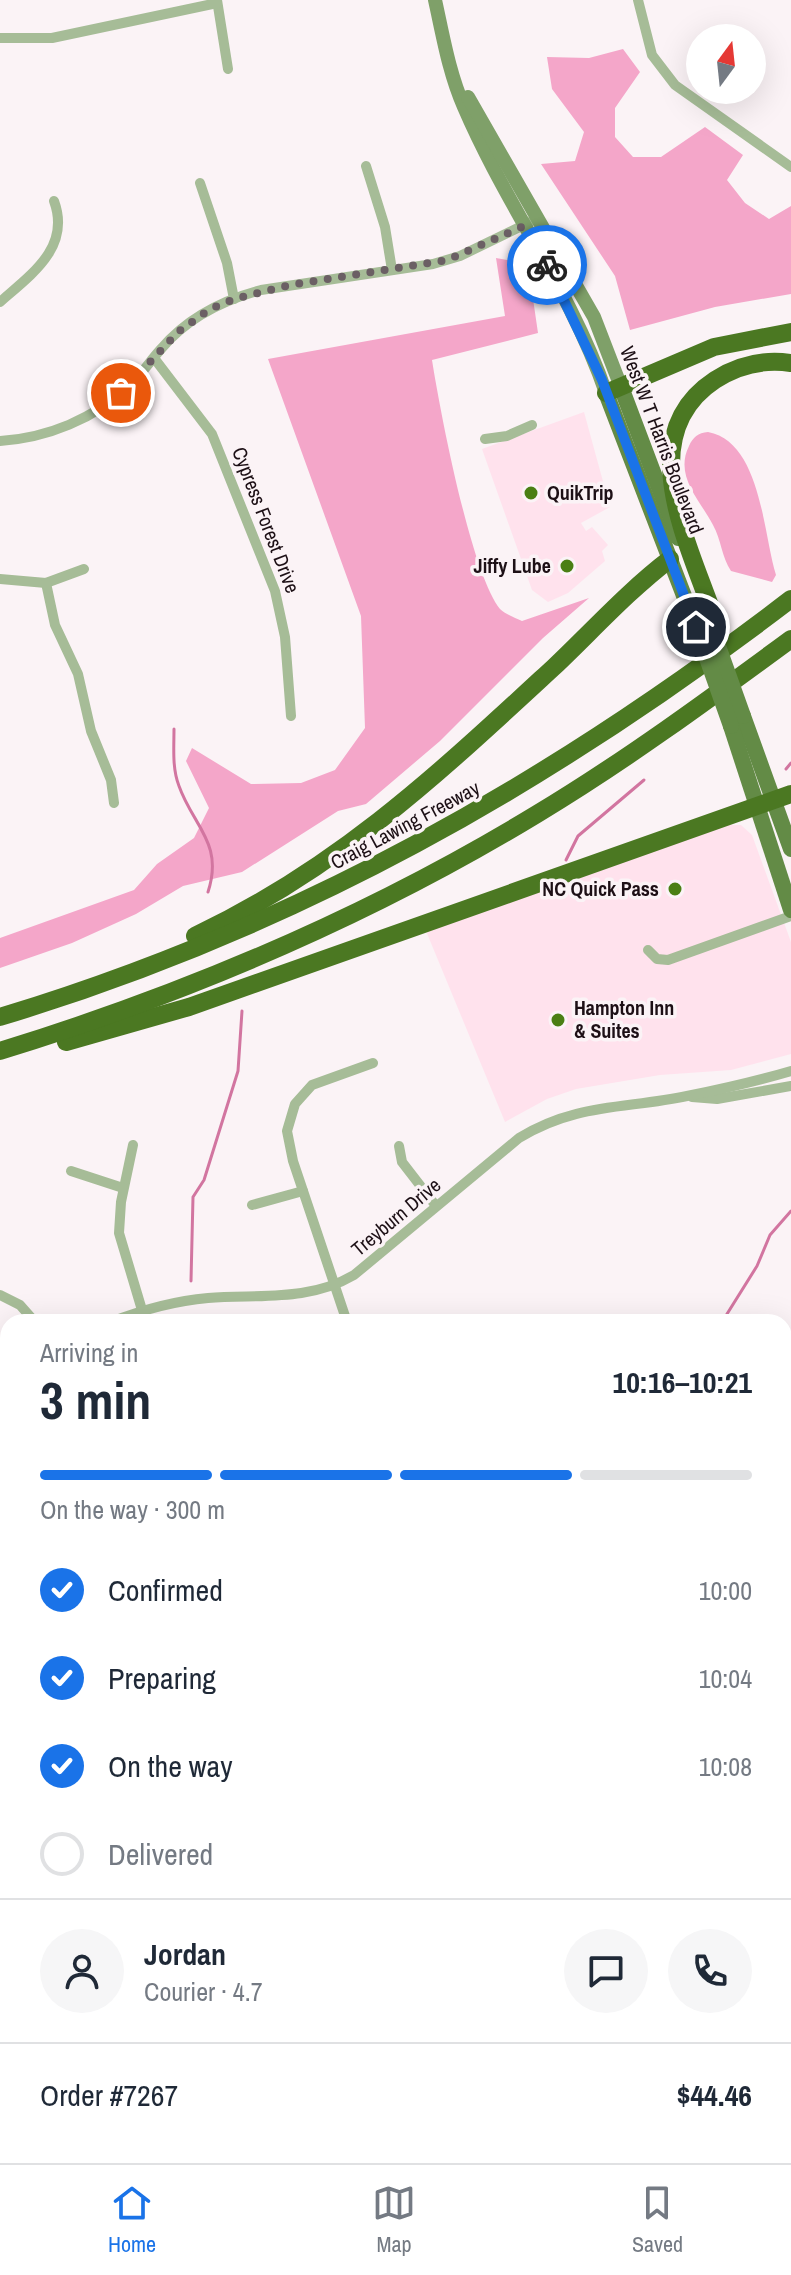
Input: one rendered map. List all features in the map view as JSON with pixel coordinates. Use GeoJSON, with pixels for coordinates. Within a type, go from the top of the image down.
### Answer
{"type":"FeatureCollection","features":[{"type":"Feature","properties":{"kind":"highway"},"geometry":{"type":"LineString","coordinates":[[614,390],[714,347],[791,332]]}},
{"type":"Feature","properties":{"kind":"highway"},"geometry":{"type":"LineString","coordinates":[[702,623],[710,606],[673,493],[670,457],[675,432],[697,395],[727,373],[759,363],[791,363]]}},
{"type":"Feature","properties":{"kind":"highway"},"geometry":{"type":"LineString","coordinates":[[70,995],[265,901],[366,834],[433,780],[670,559]]}},
{"type":"Feature","properties":{"kind":"highway","name":"Craig Lawing Freeway"},"geometry":{"type":"LineString","coordinates":[[0,1017],[175,958],[293,907],[457,824],[615,726],[791,599]]}},
{"type":"Feature","properties":{"kind":"highway"},"geometry":{"type":"LineString","coordinates":[[0,1052],[158,998],[289,944],[370,906],[485,844],[594,778],[791,639]]}},
{"type":"Feature","properties":{"kind":"highway"},"geometry":{"type":"LineString","coordinates":[[0,1052],[46,1047],[189,1007],[791,794]]}},
{"type":"Feature","properties":{"kind":"main road","name":"West W T Harris Boulevard"},"geometry":{"type":"LineString","coordinates":[[435,0],[450,66],[468,115],[524,226],[614,390],[737,721],[763,802],[791,910]]}},
{"type":"Feature","properties":{"kind":"main road","name":"West W T Harris Boulevard"},"geometry":{"type":"LineString","coordinates":[[450,66],[594,317],[614,390],[670,559],[702,623]]}},
{"type":"Feature","properties":{"kind":"main road","name":"West W T Harris Boulevard"},"geometry":{"type":"LineString","coordinates":[[763,802],[791,849]]}},
{"type":"Feature","properties":{"kind":"street"},"geometry":{"type":"LineString","coordinates":[[638,0],[652,55],[675,85],[791,167]]}},
{"type":"Feature","properties":{"kind":"street"},"geometry":{"type":"LineString","coordinates":[[0,38],[52,38],[217,1],[228,69]]}},
{"type":"Feature","properties":{"kind":"street"},"geometry":{"type":"LineString","coordinates":[[366,166],[385,227],[392,270]]}},
{"type":"Feature","properties":{"kind":"street"},"geometry":{"type":"LineString","coordinates":[[200,183],[227,263],[234,299]]}},
{"type":"Feature","properties":{"kind":"street"},"geometry":{"type":"LineString","coordinates":[[0,302],[50,255],[57,242],[60,222],[54,201]]}},
{"type":"Feature","properties":{"kind":"street"},"geometry":{"type":"LineString","coordinates":[[0,441],[35,438],[64,427],[121,393],[196,318],[234,299],[276,287],[447,260],[538,218]]}},
{"type":"Feature","properties":{"kind":"street","name":"Cypress Forest Drive"},"geometry":{"type":"LineString","coordinates":[[154,358],[212,434],[275,591],[285,637],[291,716]]}},
{"type":"Feature","properties":{"kind":"street"},"geometry":{"type":"LineString","coordinates":[[490,437],[507,436],[532,425]]}},
{"type":"Feature","properties":{"kind":"street"},"geometry":{"type":"LineString","coordinates":[[0,579],[46,583],[84,569]]}},
{"type":"Feature","properties":{"kind":"street"},"geometry":{"type":"LineString","coordinates":[[46,583],[55,625],[78,674],[91,731],[111,780],[114,803]]}},
{"type":"Feature","properties":{"kind":"street"},"geometry":{"type":"LineString","coordinates":[[648,950],[657,959],[668,960],[791,916]]}},
{"type":"Feature","properties":{"kind":"street"},"geometry":{"type":"LineString","coordinates":[[345,1314],[303,1191],[287,1131],[295,1104],[320,1081],[373,1063]]}},
{"type":"Feature","properties":{"kind":"street","name":"Treyburn Drive"},"geometry":{"type":"LineString","coordinates":[[132,1314],[211,1298],[285,1297],[336,1284],[354,1275],[540,1125],[610,1104],[686,1096],[791,1071]]}},
{"type":"Feature","properties":{"kind":"street","name":"Treyburn Drive"},"geometry":{"type":"LineString","coordinates":[[686,1096],[717,1099],[791,1086]]}},
{"type":"Feature","properties":{"kind":"street"},"geometry":{"type":"LineString","coordinates":[[133,1145],[123,1188],[120,1243],[142,1310]]}},
{"type":"Feature","properties":{"kind":"street"},"geometry":{"type":"LineString","coordinates":[[399,1146],[402,1162],[436,1206]]}},
{"type":"Feature","properties":{"kind":"street"},"geometry":{"type":"LineString","coordinates":[[71,1171],[123,1188]]}},
{"type":"Feature","properties":{"kind":"street"},"geometry":{"type":"LineString","coordinates":[[252,1205],[303,1191]]}},
{"type":"Feature","properties":{"kind":"street"},"geometry":{"type":"LineString","coordinates":[[0,1295],[20,1305],[28,1314]]}},
{"type":"Feature","properties":{"kind":"shaded area"},"geometry":{"type":"Polygon","coordinates":[[[623,49],[640,72],[615,108],[615,137],[633,157],[661,157],[705,127],[743,155],[727,180],[745,203],[769,219],[791,206],[791,294],[715,307],[630,330],[615,276],[541,164],[575,161],[584,132],[552,89],[547,57],[589,58],[623,49]]]}},
{"type":"Feature","properties":{"kind":"shaded area"},"geometry":{"type":"Polygon","coordinates":[[[496,258],[518,262],[532,292],[538,333],[432,360],[449,452],[468,528],[489,590],[500,609],[507,614],[522,621],[589,598],[543,638],[440,741],[366,804],[338,811],[242,872],[183,886],[136,914],[72,943],[0,968],[0,938],[134,890],[157,864],[194,838],[209,808],[186,761],[192,748],[251,784],[301,783],[335,770],[365,728],[361,616],[268,359],[505,316],[496,258]]]}},
{"type":"Feature","properties":{"kind":"shaded area"},"geometry":{"type":"Polygon","coordinates":[[[584,412],[610,507],[581,523],[586,531],[592,527],[608,545],[602,551],[605,561],[568,593],[548,602],[532,590],[482,449],[584,412]]]}},
{"type":"Feature","properties":{"kind":"shaded area"},"geometry":{"type":"Polygon","coordinates":[[[708,432],[726,439],[749,471],[763,514],[776,575],[772,582],[731,571],[716,530],[690,487],[685,457],[694,438],[708,432]]]}},
{"type":"Feature","properties":{"kind":"shaded area"},"geometry":{"type":"Polygon","coordinates":[[[726,825],[741,825],[752,835],[791,942],[791,1054],[731,1070],[660,1075],[576,1089],[547,1099],[505,1122],[426,931],[726,825]]]}},
{"type":"Feature","properties":{"kind":"waterway"},"geometry":{"type":"LineString","coordinates":[[174,729],[177,779],[210,847],[212,875],[208,892]]}},
{"type":"Feature","properties":{"kind":"waterway"},"geometry":{"type":"LineString","coordinates":[[786,769],[791,763]]}},
{"type":"Feature","properties":{"kind":"waterway"},"geometry":{"type":"LineString","coordinates":[[566,860],[578,836],[644,780]]}},
{"type":"Feature","properties":{"kind":"waterway"},"geometry":{"type":"LineString","coordinates":[[191,1281],[193,1197],[204,1180],[238,1071],[242,1011]]}},
{"type":"Feature","properties":{"kind":"waterway"},"geometry":{"type":"LineString","coordinates":[[727,1314],[757,1266],[770,1235],[791,1211]]}},
{"type":"Feature","properties":{"kind":"way so far"},"geometry":{"type":"LineString","coordinates":[[121,393],[178,332],[210,309],[246,294],[433,264],[460,256],[524,226],[547,265]]}},
{"type":"Feature","properties":{"kind":"place","name":"QuikTrip"},"geometry":{"type":"Point","coordinates":[531,493]}},
{"type":"Feature","properties":{"kind":"place","name":"Jiffy Lube"},"geometry":{"type":"Point","coordinates":[567,566]}},
{"type":"Feature","properties":{"kind":"place","name":"NC Quick Pass"},"geometry":{"type":"Point","coordinates":[675,889]}},
{"type":"Feature","properties":{"kind":"place","name":"Hampton Inn & Suites"},"geometry":{"type":"Point","coordinates":[558,1020]}},
{"type":"Feature","properties":{"kind":"route"},"geometry":{"type":"LineString","coordinates":[[547,265],[574,315],[602,380],[696,627]]}}]}
